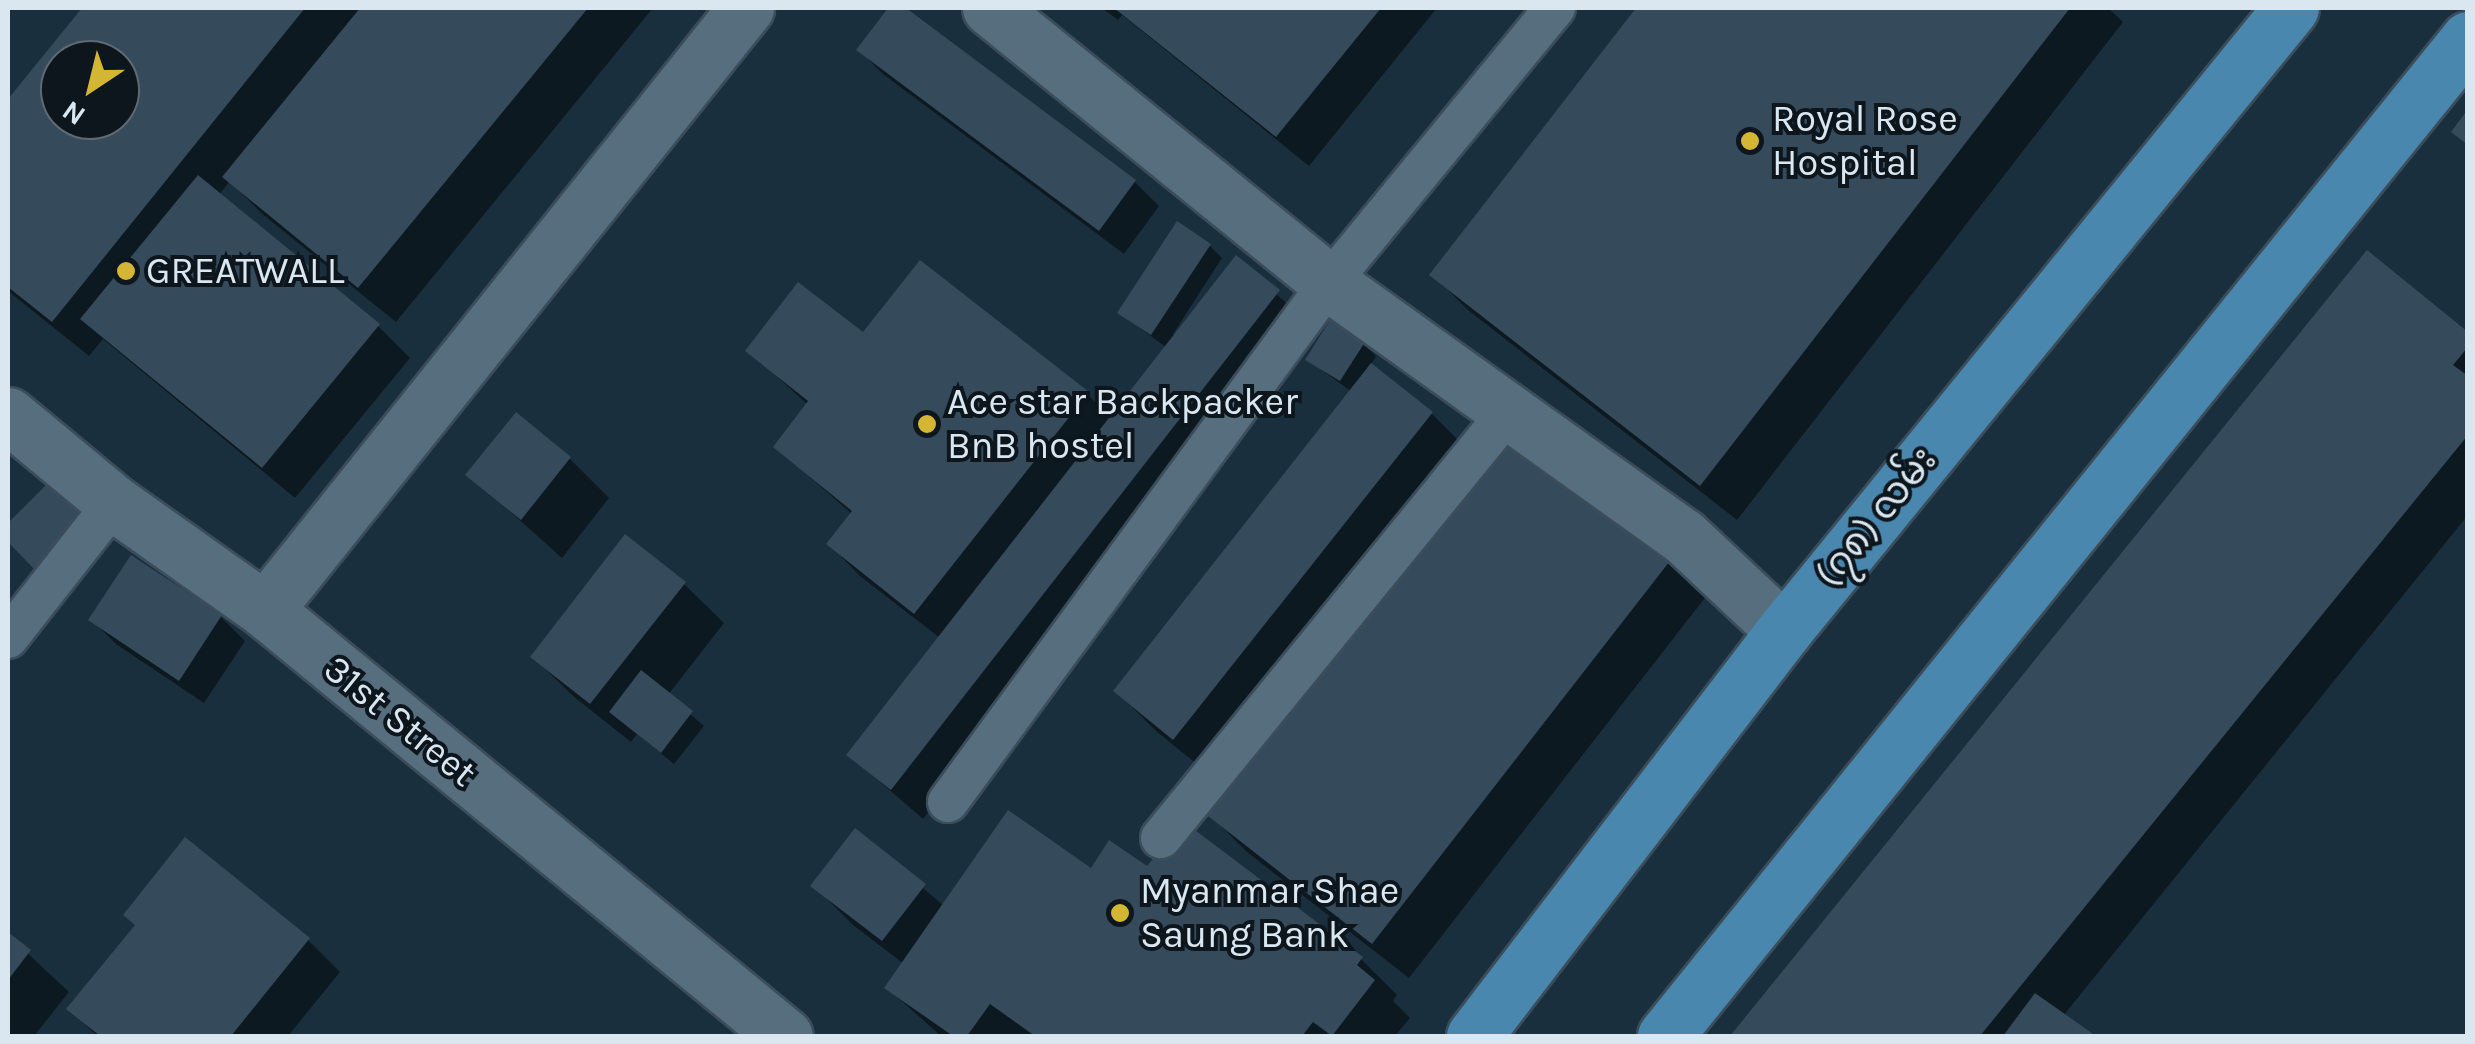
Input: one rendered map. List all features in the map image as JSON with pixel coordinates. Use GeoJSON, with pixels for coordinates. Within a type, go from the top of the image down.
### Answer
{"type":"FeatureCollection","features":[{"type":"Feature","properties":{"kind":"main road","name":"(၇၈) လမ်း"},"geometry":{"type":"LineString","coordinates":[[1474,1036],[1784,631],[2291,8]]}},
{"type":"Feature","properties":{"kind":"main road"},"geometry":{"type":"LineString","coordinates":[[1665,1036],[2468,39]]}},
{"type":"Feature","properties":{"kind":"street"},"geometry":{"type":"LineString","coordinates":[[265,610],[746,8]]}},
{"type":"Feature","properties":{"kind":"street"},"geometry":{"type":"LineString","coordinates":[[990,8],[1328,283],[1684,536],[1784,631]]}},
{"type":"Feature","properties":{"kind":"street","name":"31st Street"},"geometry":{"type":"LineString","coordinates":[[8,415],[114,503],[265,610],[785,1036]]}},
{"type":"Feature","properties":{"kind":"lane"},"geometry":{"type":"LineString","coordinates":[[948,802],[1328,283],[1555,8]]}},
{"type":"Feature","properties":{"kind":"lane"},"geometry":{"type":"LineString","coordinates":[[1161,838],[1510,410]]}},
{"type":"Feature","properties":{"kind":"lane"},"geometry":{"type":"LineString","coordinates":[[8,638],[114,503]]}},
{"type":"Feature","properties":{"kind":"building"},"geometry":{"type":"Polygon","coordinates":[[[82,8],[305,8],[52,322],[8,287],[8,99],[40,60],[40,140],[140,140],[140,40],[56,40],[82,8]]]}},
{"type":"Feature","properties":{"kind":"building"},"geometry":{"type":"Polygon","coordinates":[[[360,8],[588,8],[358,288],[222,177],[360,8]]]}},
{"type":"Feature","properties":{"kind":"building"},"geometry":{"type":"Polygon","coordinates":[[[888,8],[906,8],[1136,180],[1099,231],[856,50],[888,8]]]}},
{"type":"Feature","properties":{"kind":"building"},"geometry":{"type":"Polygon","coordinates":[[[1114,8],[1381,8],[1276,137],[1114,8]]]}},
{"type":"Feature","properties":{"kind":"building","name":"Royal Rose Hospital"},"geometry":{"type":"Polygon","coordinates":[[[1636,8],[2070,8],[1700,486],[1429,275],[1636,8]]]}},
{"type":"Feature","properties":{"kind":"building"},"geometry":{"type":"Polygon","coordinates":[[[2468,109],[2468,145],[2451,132],[2468,109]]]}},
{"type":"Feature","properties":{"kind":"building"},"geometry":{"type":"Polygon","coordinates":[[[198,175],[380,324],[262,468],[80,319],[198,175]]]}},
{"type":"Feature","properties":{"kind":"building"},"geometry":{"type":"Polygon","coordinates":[[[1177,221],[1211,244],[1151,335],[1117,313],[1177,221]]]}},
{"type":"Feature","properties":{"kind":"building"},"geometry":{"type":"Polygon","coordinates":[[[2367,250],[2468,332],[2468,347],[2453,365],[2468,376],[2468,435],[1980,1036],[1730,1036],[2367,250]]]}},
{"type":"Feature","properties":{"kind":"building"},"geometry":{"type":"Polygon","coordinates":[[[1236,255],[1280,290],[891,790],[846,755],[1236,255]]]}},
{"type":"Feature","properties":{"kind":"building","name":"Ace star Backpacker BnB hostel"},"geometry":{"type":"Polygon","coordinates":[[[920,260],[1089,392],[914,614],[826,544],[852,511],[773,447],[808,401],[745,351],[798,282],[863,332],[920,260]]]}},
{"type":"Feature","properties":{"kind":"building"},"geometry":{"type":"Polygon","coordinates":[[[1330,320],[1365,342],[1340,381],[1305,360],[1330,320]]]}},
{"type":"Feature","properties":{"kind":"building"},"geometry":{"type":"Polygon","coordinates":[[[1371,363],[1433,412],[1173,740],[1113,691],[1371,363]]]}},
{"type":"Feature","properties":{"kind":"building"},"geometry":{"type":"Polygon","coordinates":[[[1523,410],[1687,539],[1372,944],[1208,816],[1523,410]]]}},
{"type":"Feature","properties":{"kind":"building"},"geometry":{"type":"Polygon","coordinates":[[[516,412],[571,457],[521,520],[465,475],[516,412]]]}},
{"type":"Feature","properties":{"kind":"building"},"geometry":{"type":"Polygon","coordinates":[[[52,479],[91,519],[37,572],[8,542],[8,523],[52,479]]]}},
{"type":"Feature","properties":{"kind":"building"},"geometry":{"type":"Polygon","coordinates":[[[625,534],[686,582],[590,704],[530,657],[625,534]]]}},
{"type":"Feature","properties":{"kind":"building"},"geometry":{"type":"Polygon","coordinates":[[[131,555],[222,615],[179,681],[88,620],[131,555]]]}},
{"type":"Feature","properties":{"kind":"building"},"geometry":{"type":"Polygon","coordinates":[[[641,670],[693,711],[661,753],[609,712],[641,670]]]}},
{"type":"Feature","properties":{"kind":"building","name":"Myanmar Shae Saung Bank"},"geometry":{"type":"Polygon","coordinates":[[[1008,810],[1091,868],[1109,840],[1147,866],[1183,821],[1363,957],[1357,965],[1375,980],[1332,1036],[1313,1022],[1302,1036],[1035,1036],[990,1004],[967,1036],[953,1036],[884,988],[1008,810]]]}},
{"type":"Feature","properties":{"kind":"building"},"geometry":{"type":"Polygon","coordinates":[[[855,828],[926,884],[882,941],[810,886],[855,828]]]}},
{"type":"Feature","properties":{"kind":"building"},"geometry":{"type":"Polygon","coordinates":[[[185,837],[310,938],[231,1036],[100,1036],[66,1009],[135,925],[123,915],[185,837]]]}},
{"type":"Feature","properties":{"kind":"building"},"geometry":{"type":"Polygon","coordinates":[[[8,932],[31,950],[8,980],[8,932]]]}},
{"type":"Feature","properties":{"kind":"building"},"geometry":{"type":"Polygon","coordinates":[[[2035,993],[2096,1036],[2003,1036],[2035,993]]]}},
{"type":"Feature","properties":{"kind":"place","name":"Royal Rose Hospital"},"geometry":{"type":"Point","coordinates":[1750,141]}},
{"type":"Feature","properties":{"kind":"place","name":"GREATWALL"},"geometry":{"type":"Point","coordinates":[126,271]}},
{"type":"Feature","properties":{"kind":"place","name":"Ace star Backpacker BnB hostel"},"geometry":{"type":"Point","coordinates":[927,424]}},
{"type":"Feature","properties":{"kind":"place","name":"Myanmar Shae Saung Bank"},"geometry":{"type":"Point","coordinates":[1120,913]}}]}
